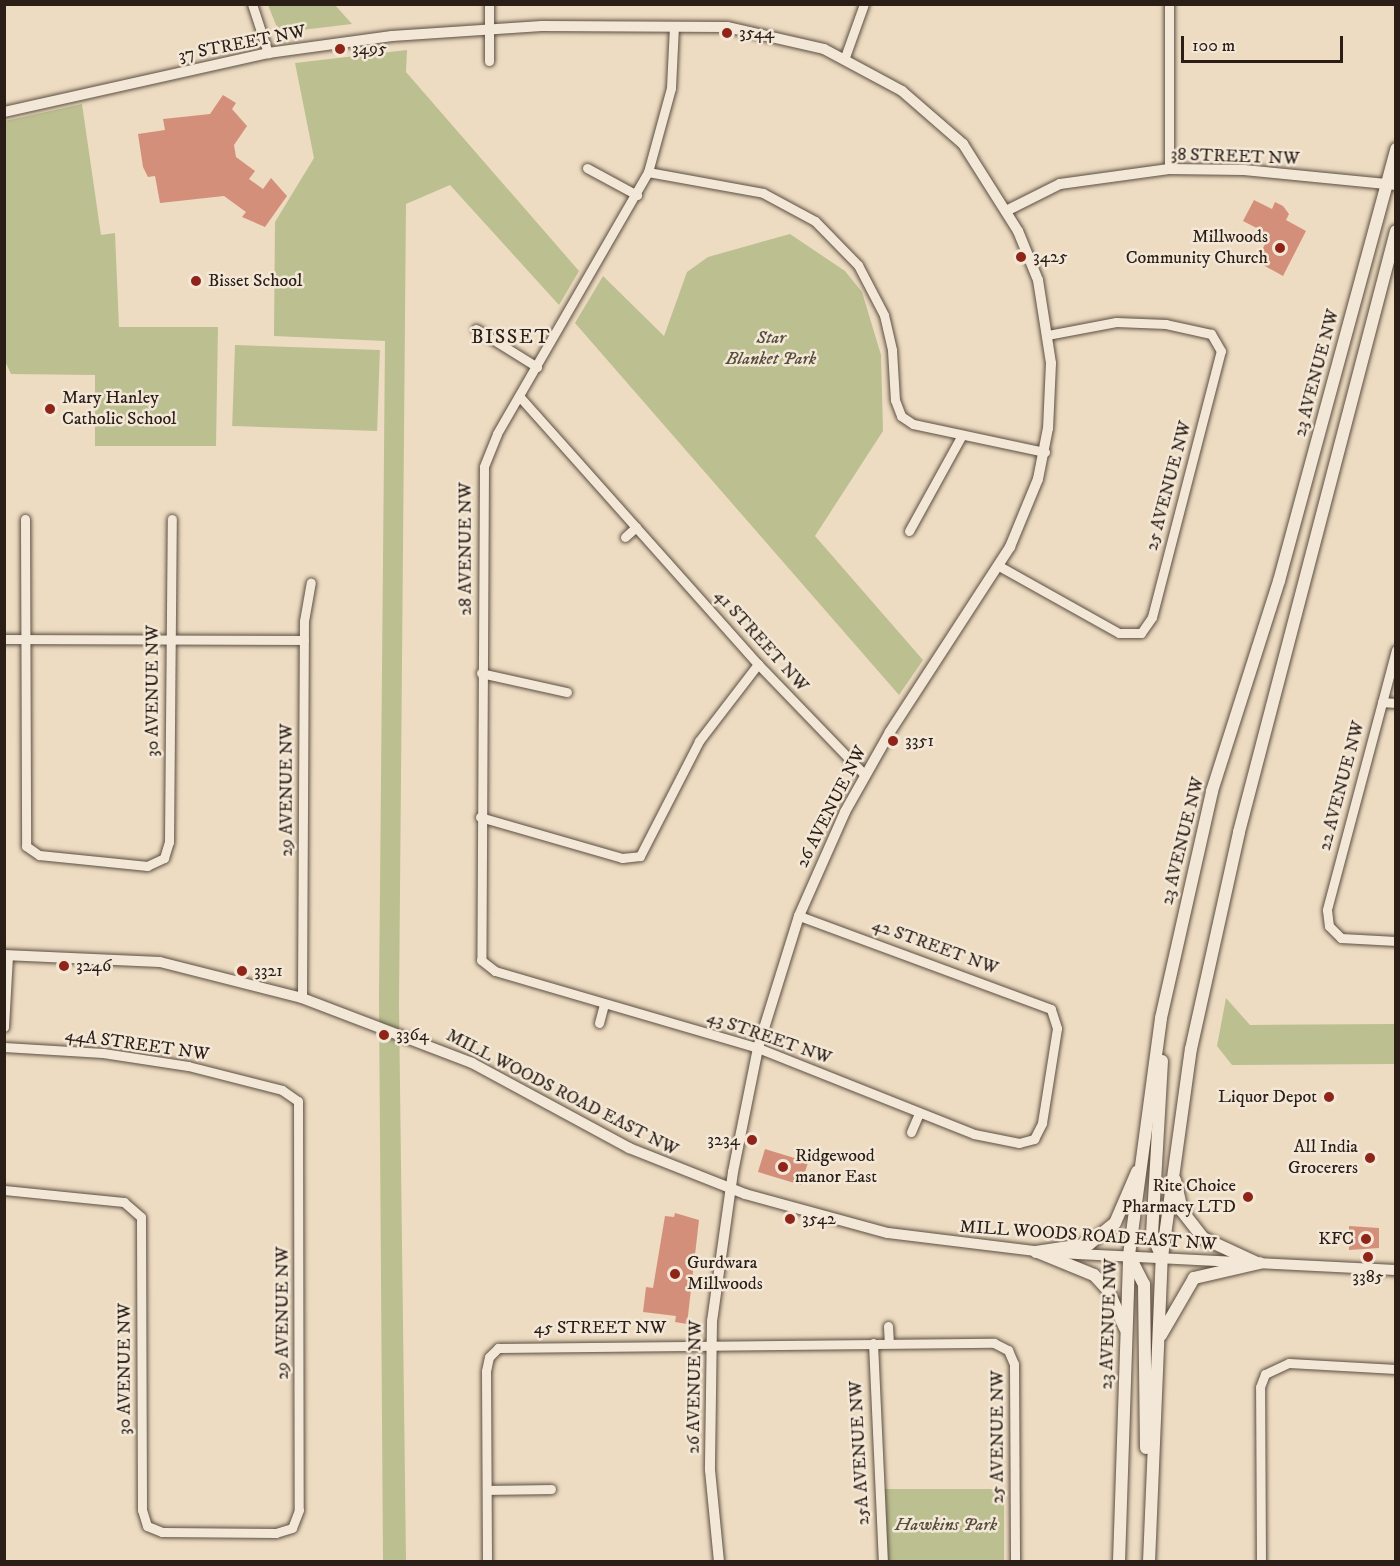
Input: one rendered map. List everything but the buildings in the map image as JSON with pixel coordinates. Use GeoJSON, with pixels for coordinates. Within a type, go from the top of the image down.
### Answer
{"type":"FeatureCollection","features":[{"type":"Feature","properties":{"kind":"main road","name":"23 AVENUE NW"},"geometry":{"type":"LineString","coordinates":[[1119,1562],[1129,1255],[1161,1018],[1212,791],[1279,581],[1391,185],[1395,149]]}},
{"type":"Feature","properties":{"kind":"main road"},"geometry":{"type":"LineString","coordinates":[[1149,1562],[1150,1491],[1162,1257],[1172,1170],[1212,946],[1395,231]]}},
{"type":"Feature","properties":{"kind":"main road"},"geometry":{"type":"LineString","coordinates":[[1161,1018],[1162,1096],[1152,1234],[1162,1257]]}},
{"type":"Feature","properties":{"kind":"main road"},"geometry":{"type":"LineString","coordinates":[[1036,1252],[1089,1244],[1115,1222],[1144,1154]]}},
{"type":"Feature","properties":{"kind":"main road"},"geometry":{"type":"LineString","coordinates":[[1172,1170],[1182,1211],[1194,1229],[1221,1250],[1259,1263]]}},
{"type":"Feature","properties":{"kind":"main road"},"geometry":{"type":"LineString","coordinates":[[1036,1252],[1094,1275],[1108,1290],[1126,1342]]}},
{"type":"Feature","properties":{"kind":"main road"},"geometry":{"type":"LineString","coordinates":[[1129,1255],[1144,1284],[1143,1412],[1150,1491]]}},
{"type":"Feature","properties":{"kind":"main road"},"geometry":{"type":"LineString","coordinates":[[1158,1342],[1194,1278],[1259,1263]]}},
{"type":"Feature","properties":{"kind":"street"},"geometry":{"type":"LineString","coordinates":[[252,4],[268,53]]}},
{"type":"Feature","properties":{"kind":"street"},"geometry":{"type":"LineString","coordinates":[[489,4],[489,61]]}},
{"type":"Feature","properties":{"kind":"street"},"geometry":{"type":"LineString","coordinates":[[845,57],[864,4]]}},
{"type":"Feature","properties":{"kind":"street"},"geometry":{"type":"LineString","coordinates":[[1169,4],[1169,169]]}},
{"type":"Feature","properties":{"kind":"street","name":"37 STREET NW"},"geometry":{"type":"LineString","coordinates":[[4,112],[268,53],[490,28],[674,26],[752,30],[845,57],[902,91],[946,126]]}},
{"type":"Feature","properties":{"kind":"street","name":"28 AVENUE NW"},"geometry":{"type":"LineString","coordinates":[[483,964],[479,948],[482,477],[491,447],[637,195],[648,172],[671,88],[674,26]]}},
{"type":"Feature","properties":{"kind":"street","name":"26 AVENUE NW"},"geometry":{"type":"LineString","coordinates":[[719,1562],[710,1470],[710,1344],[730,1189],[758,1048],[799,916],[864,774],[999,566],[1030,502],[1045,452],[1051,387],[1048,335],[1038,280],[1008,210],[946,126]]}},
{"type":"Feature","properties":{"kind":"street"},"geometry":{"type":"LineString","coordinates":[[587,168],[637,195]]}},
{"type":"Feature","properties":{"kind":"street","name":"38 STREET NW"},"geometry":{"type":"LineString","coordinates":[[1008,210],[1060,184],[1169,169],[1244,170],[1391,185]]}},
{"type":"Feature","properties":{"kind":"street"},"geometry":{"type":"LineString","coordinates":[[648,172],[763,193],[827,231],[858,265],[884,315],[892,350],[895,400],[901,416],[913,424],[1045,452]]}},
{"type":"Feature","properties":{"kind":"street","name":"25 AVENUE NW"},"geometry":{"type":"LineString","coordinates":[[999,566],[1119,633],[1137,635],[1152,617],[1220,358],[1219,340],[1203,330],[1144,322],[1100,324],[1048,335]]}},
{"type":"Feature","properties":{"kind":"street"},"geometry":{"type":"LineString","coordinates":[[476,328],[537,367]]}},
{"type":"Feature","properties":{"kind":"street","name":"41 STREET NW"},"geometry":{"type":"LineString","coordinates":[[519,396],[758,664],[864,774]]}},
{"type":"Feature","properties":{"kind":"street"},"geometry":{"type":"LineString","coordinates":[[909,531],[963,435]]}},
{"type":"Feature","properties":{"kind":"street"},"geometry":{"type":"LineString","coordinates":[[25,519],[26,639]]}},
{"type":"Feature","properties":{"kind":"street","name":"30 AVENUE NW"},"geometry":{"type":"LineString","coordinates":[[26,639],[28,849],[39,855],[139,865],[160,861],[169,842],[172,519]]}},
{"type":"Feature","properties":{"kind":"street"},"geometry":{"type":"LineString","coordinates":[[625,537],[636,527]]}},
{"type":"Feature","properties":{"kind":"street","name":"29 AVENUE NW"},"geometry":{"type":"LineString","coordinates":[[303,998],[304,640],[311,583]]}},
{"type":"Feature","properties":{"kind":"street"},"geometry":{"type":"LineString","coordinates":[[4,639],[304,640]]}},
{"type":"Feature","properties":{"kind":"street","name":"22 AVENUE NW"},"geometry":{"type":"LineString","coordinates":[[1395,650],[1328,901],[1332,931],[1348,940],[1395,941]]}},
{"type":"Feature","properties":{"kind":"street"},"geometry":{"type":"LineString","coordinates":[[480,817],[622,858],[640,856],[699,741],[758,664]]}},
{"type":"Feature","properties":{"kind":"street"},"geometry":{"type":"LineString","coordinates":[[481,673],[567,692]]}},
{"type":"Feature","properties":{"kind":"street"},"geometry":{"type":"LineString","coordinates":[[1382,702],[1395,703]]}},
{"type":"Feature","properties":{"kind":"street","name":"42 STREET NW"},"geometry":{"type":"LineString","coordinates":[[799,916],[1046,1005],[1055,1016],[1042,1123],[1034,1139]]}},
{"type":"Feature","properties":{"kind":"street"},"geometry":{"type":"LineString","coordinates":[[4,1027],[6,955]]}},
{"type":"Feature","properties":{"kind":"street","name":"MILL WOODS ROAD EAST NW"},"geometry":{"type":"LineString","coordinates":[[6,955],[160,962],[303,998],[472,1063],[619,1143],[730,1189],[888,1233],[1036,1252],[1395,1270]]}},
{"type":"Feature","properties":{"kind":"street","name":"43 STREET NW"},"geometry":{"type":"LineString","coordinates":[[483,964],[604,1004],[758,1048],[918,1113],[990,1139],[1019,1143],[1034,1139]]}},
{"type":"Feature","properties":{"kind":"street"},"geometry":{"type":"LineString","coordinates":[[599,1023],[604,1004]]}},
{"type":"Feature","properties":{"kind":"street","name":"44A STREET NW"},"geometry":{"type":"LineString","coordinates":[[4,1047],[178,1064],[282,1090],[296,1099]]}},
{"type":"Feature","properties":{"kind":"street","name":"29 AVENUE NW"},"geometry":{"type":"LineString","coordinates":[[151,1529],[276,1533],[292,1528],[299,1498],[300,1111],[296,1099]]}},
{"type":"Feature","properties":{"kind":"street"},"geometry":{"type":"LineString","coordinates":[[911,1132],[918,1113]]}},
{"type":"Feature","properties":{"kind":"street","name":"30 AVENUE NW"},"geometry":{"type":"LineString","coordinates":[[4,1190],[117,1201],[135,1208],[142,1223],[142,1510],[151,1529]]}},
{"type":"Feature","properties":{"kind":"street"},"geometry":{"type":"LineString","coordinates":[[888,1326],[889,1343]]}},
{"type":"Feature","properties":{"kind":"street","name":"25A AVENUE NW"},"geometry":{"type":"LineString","coordinates":[[873,1343],[883,1562]]}},
{"type":"Feature","properties":{"kind":"street","name":"45 STREET NW"},"geometry":{"type":"LineString","coordinates":[[487,1490],[486,1371],[493,1352],[510,1345],[994,1343],[1008,1350]]}},
{"type":"Feature","properties":{"kind":"street","name":"25 AVENUE NW"},"geometry":{"type":"LineString","coordinates":[[1008,1350],[1014,1364],[1015,1562]]}},
{"type":"Feature","properties":{"kind":"street"},"geometry":{"type":"LineString","coordinates":[[1261,1562],[1260,1387],[1269,1370],[1289,1364],[1395,1369]]}},
{"type":"Feature","properties":{"kind":"street"},"geometry":{"type":"LineString","coordinates":[[487,1562],[487,1490],[550,1489]]}},
{"type":"Feature","properties":{"kind":"green space"},"geometry":{"type":"Polygon","coordinates":[[[268,5],[335,5],[352,24],[285,32],[276,25],[268,5]]]}},
{"type":"Feature","properties":{"kind":"green space"},"geometry":{"type":"Polygon","coordinates":[[[407,50],[406,72],[579,271],[559,305],[450,185],[406,204],[399,1006],[406,1561],[383,1561],[379,998],[385,341],[274,336],[275,222],[314,158],[295,63],[407,50]]]}},
{"type":"Feature","properties":{"kind":"green space"},"geometry":{"type":"Polygon","coordinates":[[[82,104],[101,235],[115,233],[119,327],[218,327],[216,446],[95,446],[95,375],[11,374],[5,361],[5,121],[82,104]]]}},
{"type":"Feature","properties":{"kind":"green space","name":"Star Blanket Park"},"geometry":{"type":"Polygon","coordinates":[[[790,234],[845,271],[862,292],[881,355],[883,431],[815,536],[923,660],[899,695],[575,323],[603,276],[664,336],[687,272],[708,257],[790,234]]]}},
{"type":"Feature","properties":{"kind":"green space"},"geometry":{"type":"Polygon","coordinates":[[[235,345],[380,350],[377,431],[232,426],[235,345]]]}},
{"type":"Feature","properties":{"kind":"green space"},"geometry":{"type":"Polygon","coordinates":[[[1226,998],[1250,1025],[1395,1024],[1395,1064],[1232,1065],[1217,1046],[1226,998]]]}},
{"type":"Feature","properties":{"kind":"green space","name":"Hawkins Park"},"geometry":{"type":"Polygon","coordinates":[[[884,1489],[1004,1489],[1004,1561],[884,1561],[884,1489]]]}},
{"type":"Feature","properties":{"kind":"place","name":"3544"},"geometry":{"type":"Point","coordinates":[727,33]}},
{"type":"Feature","properties":{"kind":"place","name":"3495"},"geometry":{"type":"Point","coordinates":[340,49]}},
{"type":"Feature","properties":{"kind":"place","name":"Millwoods Community Church"},"geometry":{"type":"Point","coordinates":[1280,248]}},
{"type":"Feature","properties":{"kind":"place","name":"3425"},"geometry":{"type":"Point","coordinates":[1021,257]}},
{"type":"Feature","properties":{"kind":"place","name":"Bisset School"},"geometry":{"type":"Point","coordinates":[196,281]}},
{"type":"Feature","properties":{"kind":"place","name":"Mary Hanley Catholic School"},"geometry":{"type":"Point","coordinates":[50,409]}},
{"type":"Feature","properties":{"kind":"place","name":"3351"},"geometry":{"type":"Point","coordinates":[893,741]}},
{"type":"Feature","properties":{"kind":"place","name":"3246"},"geometry":{"type":"Point","coordinates":[64,966]}},
{"type":"Feature","properties":{"kind":"place","name":"3321"},"geometry":{"type":"Point","coordinates":[242,971]}},
{"type":"Feature","properties":{"kind":"place","name":"3364"},"geometry":{"type":"Point","coordinates":[384,1035]}},
{"type":"Feature","properties":{"kind":"place","name":"Liquor Depot"},"geometry":{"type":"Point","coordinates":[1329,1097]}},
{"type":"Feature","properties":{"kind":"place","name":"3234"},"geometry":{"type":"Point","coordinates":[752,1140]}},
{"type":"Feature","properties":{"kind":"place","name":"All India Grocerers"},"geometry":{"type":"Point","coordinates":[1370,1158]}},
{"type":"Feature","properties":{"kind":"place","name":"Ridgewood manor East"},"geometry":{"type":"Point","coordinates":[783,1167]}},
{"type":"Feature","properties":{"kind":"place","name":"Rite Choice Pharmacy LTD"},"geometry":{"type":"Point","coordinates":[1248,1197]}},
{"type":"Feature","properties":{"kind":"place","name":"3542"},"geometry":{"type":"Point","coordinates":[790,1219]}},
{"type":"Feature","properties":{"kind":"place","name":"KFC"},"geometry":{"type":"Point","coordinates":[1366,1239]}},
{"type":"Feature","properties":{"kind":"place","name":"3385"},"geometry":{"type":"Point","coordinates":[1368,1257]}},
{"type":"Feature","properties":{"kind":"place","name":"Gurdwara Millwoods"},"geometry":{"type":"Point","coordinates":[675,1274]}},
{"type":"Feature","properties":{"kind":"district","name":"BISSET"},"geometry":{"type":"Point","coordinates":[511,337]}}]}
